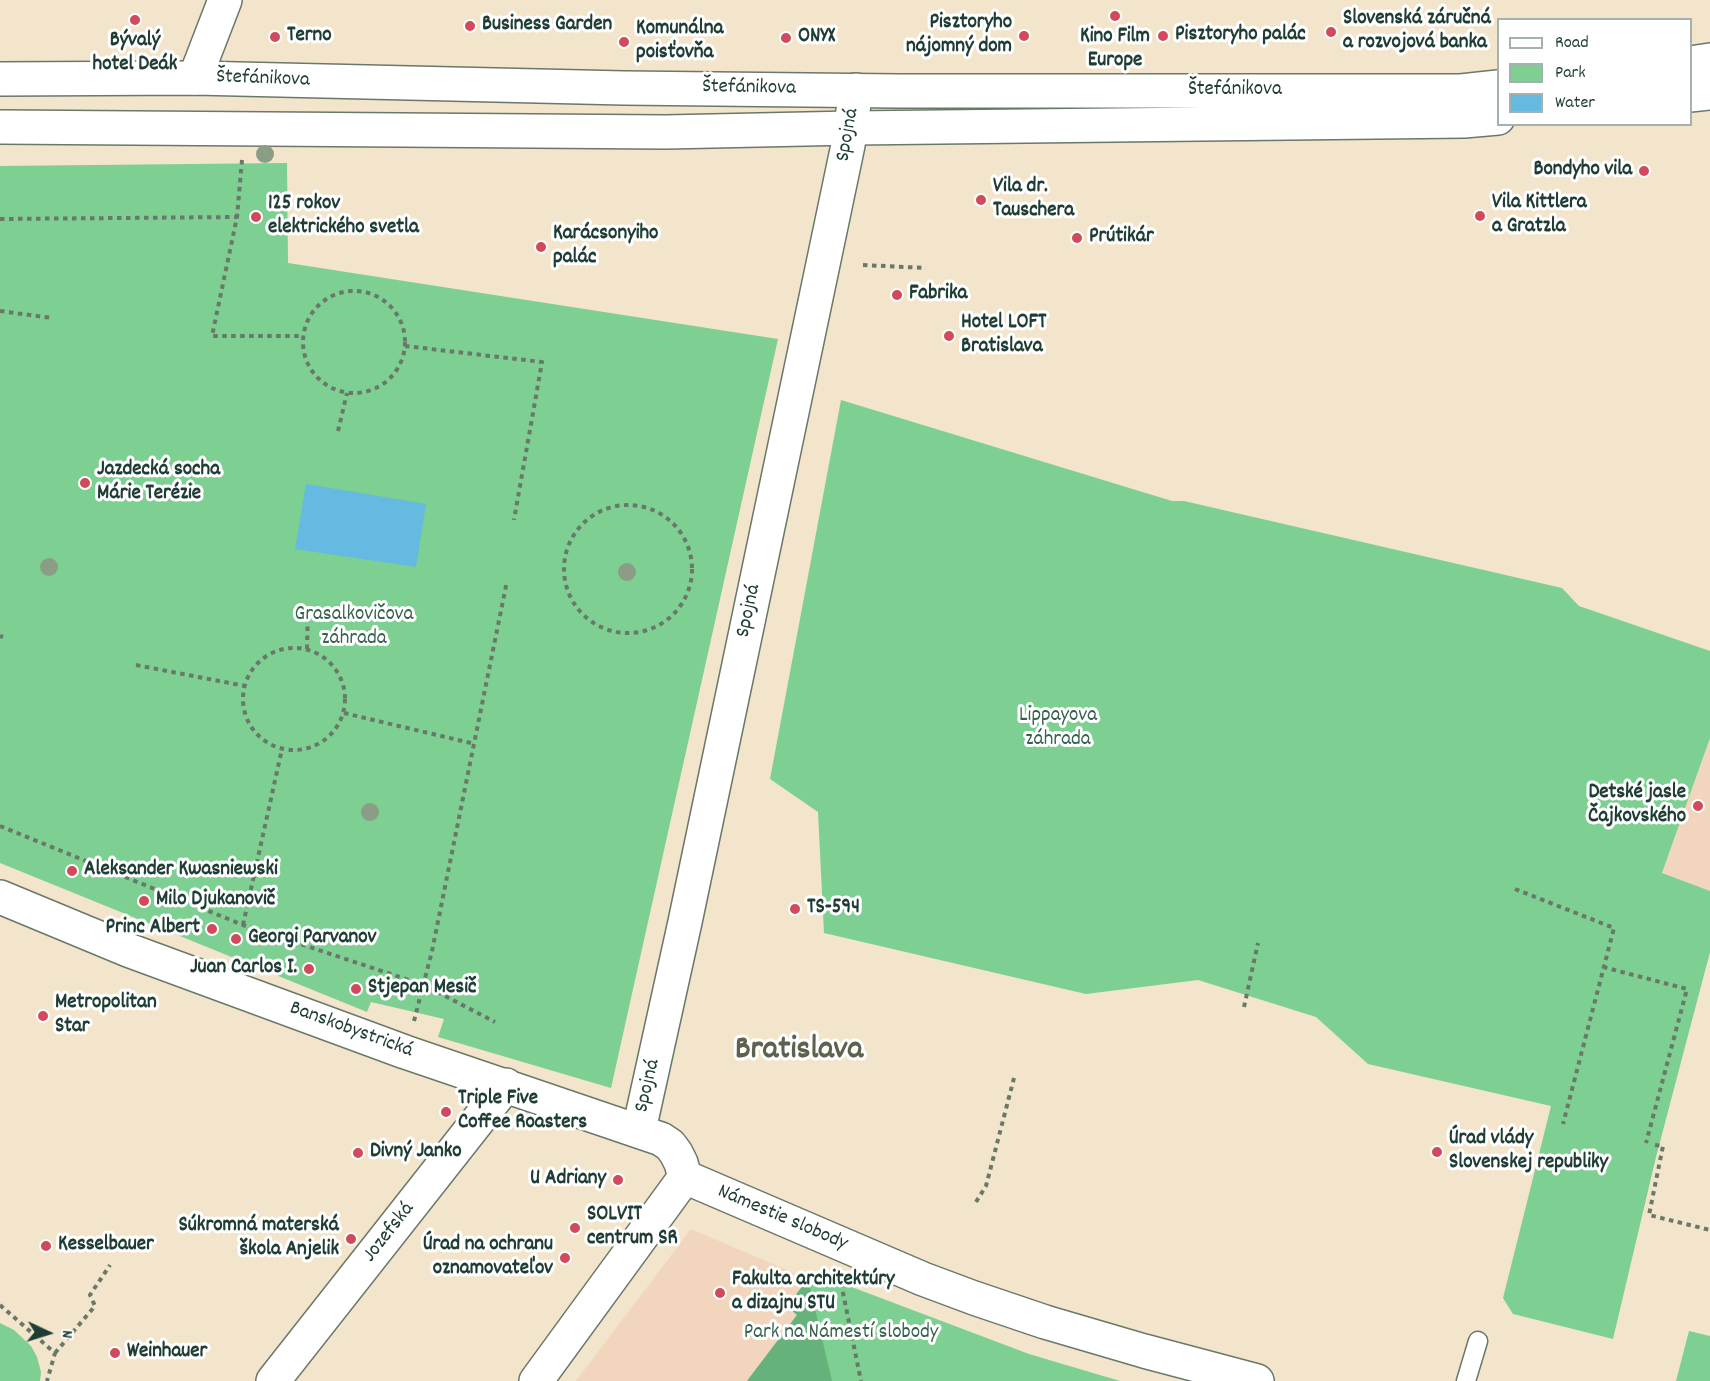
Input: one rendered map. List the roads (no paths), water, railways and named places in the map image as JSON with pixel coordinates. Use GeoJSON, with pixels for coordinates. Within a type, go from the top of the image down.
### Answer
{"type":"FeatureCollection","features":[{"type":"Feature","properties":{"kind":"street"},"geometry":{"type":"LineString","coordinates":[[195,78],[225,0]]}},
{"type":"Feature","properties":{"kind":"street"},"geometry":{"type":"LineString","coordinates":[[1692,63],[1710,60]]}},
{"type":"Feature","properties":{"kind":"street","name":"Štefánikova"},"geometry":{"type":"LineString","coordinates":[[0,79],[195,78],[856,90],[1461,91],[1497,87]]}},
{"type":"Feature","properties":{"kind":"street","name":"Spojná"},"geometry":{"type":"LineString","coordinates":[[639,1130],[688,910],[852,128],[856,90]]}},
{"type":"Feature","properties":{"kind":"street"},"geometry":{"type":"LineString","coordinates":[[1692,95],[1710,93]]}},
{"type":"Feature","properties":{"kind":"street","name":"Štefánikova"},"geometry":{"type":"LineString","coordinates":[[0,127],[654,132],[1464,121],[1497,117]]}},
{"type":"Feature","properties":{"kind":"street","name":"Banskobystrická"},"geometry":{"type":"LineString","coordinates":[[0,897],[139,954],[405,1052],[639,1130],[670,1145],[681,1163],[685,1177]]}},
{"type":"Feature","properties":{"kind":"street","name":"Jozefská"},"geometry":{"type":"LineString","coordinates":[[273,1381],[506,1085]]}},
{"type":"Feature","properties":{"kind":"street"},"geometry":{"type":"LineString","coordinates":[[536,1381],[685,1177]]}},
{"type":"Feature","properties":{"kind":"street","name":"Námestie slobody"},"geometry":{"type":"LineString","coordinates":[[685,1177],[923,1279],[964,1294],[1056,1325],[1257,1381]]}},
{"type":"Feature","properties":{"kind":"lane"},"geometry":{"type":"LineString","coordinates":[[1466,1381],[1478,1341]]}},
{"type":"Feature","properties":{"kind":"water"},"geometry":{"type":"Polygon","coordinates":[[[306,484],[426,504],[416,567],[295,549],[306,484]]]}},
{"type":"Feature","properties":{"kind":"place","name":"Kino Film Europe"},"geometry":{"type":"Point","coordinates":[1115,16]}},
{"type":"Feature","properties":{"kind":"place","name":"Bývalý hotel Deák"},"geometry":{"type":"Point","coordinates":[135,20]}},
{"type":"Feature","properties":{"kind":"place","name":"Business Garden"},"geometry":{"type":"Point","coordinates":[470,26]}},
{"type":"Feature","properties":{"kind":"place","name":"Slovenská záručná a rozvojová banka"},"geometry":{"type":"Point","coordinates":[1331,32]}},
{"type":"Feature","properties":{"kind":"place","name":"Pisztoryho nájomný dom"},"geometry":{"type":"Point","coordinates":[1024,36]}},
{"type":"Feature","properties":{"kind":"place","name":"Pisztoryho palác"},"geometry":{"type":"Point","coordinates":[1163,36]}},
{"type":"Feature","properties":{"kind":"place","name":"Terno"},"geometry":{"type":"Point","coordinates":[275,37]}},
{"type":"Feature","properties":{"kind":"place","name":"ONYX"},"geometry":{"type":"Point","coordinates":[786,38]}},
{"type":"Feature","properties":{"kind":"place","name":"Komunálna poisťovňa"},"geometry":{"type":"Point","coordinates":[624,42]}},
{"type":"Feature","properties":{"kind":"place","name":"Bondyho vila"},"geometry":{"type":"Point","coordinates":[1644,171]}},
{"type":"Feature","properties":{"kind":"place","name":"Vila dr. Tauschera"},"geometry":{"type":"Point","coordinates":[981,200]}},
{"type":"Feature","properties":{"kind":"place","name":"Vila Kittlera a Gratzla"},"geometry":{"type":"Point","coordinates":[1480,216]}},
{"type":"Feature","properties":{"kind":"place","name":"125 rokov elektrického svetla"},"geometry":{"type":"Point","coordinates":[256,217]}},
{"type":"Feature","properties":{"kind":"place","name":"Prútikár"},"geometry":{"type":"Point","coordinates":[1077,238]}},
{"type":"Feature","properties":{"kind":"place","name":"Karácsonyiho palác"},"geometry":{"type":"Point","coordinates":[541,247]}},
{"type":"Feature","properties":{"kind":"place","name":"Fabrika"},"geometry":{"type":"Point","coordinates":[897,295]}},
{"type":"Feature","properties":{"kind":"place","name":"Hotel LOFT Bratislava"},"geometry":{"type":"Point","coordinates":[949,336]}},
{"type":"Feature","properties":{"kind":"place","name":"Jazdecká socha Márie Terézie"},"geometry":{"type":"Point","coordinates":[85,483]}},
{"type":"Feature","properties":{"kind":"place","name":"Detské jasle Čajkovského"},"geometry":{"type":"Point","coordinates":[1698,806]}},
{"type":"Feature","properties":{"kind":"place","name":"Aleksander Kwasniewski"},"geometry":{"type":"Point","coordinates":[72,871]}},
{"type":"Feature","properties":{"kind":"place","name":"Milo Djukanovič"},"geometry":{"type":"Point","coordinates":[144,901]}},
{"type":"Feature","properties":{"kind":"place","name":"TS-594"},"geometry":{"type":"Point","coordinates":[795,909]}},
{"type":"Feature","properties":{"kind":"place","name":"Princ Albert"},"geometry":{"type":"Point","coordinates":[212,929]}},
{"type":"Feature","properties":{"kind":"place","name":"Georgi Parvanov"},"geometry":{"type":"Point","coordinates":[236,939]}},
{"type":"Feature","properties":{"kind":"place","name":"Juan Carlos I."},"geometry":{"type":"Point","coordinates":[309,969]}},
{"type":"Feature","properties":{"kind":"place","name":"Stjepan Mesič"},"geometry":{"type":"Point","coordinates":[356,989]}},
{"type":"Feature","properties":{"kind":"place","name":"Metropolitan Star"},"geometry":{"type":"Point","coordinates":[43,1016]}},
{"type":"Feature","properties":{"kind":"place","name":"Triple Five Coffee Roasters"},"geometry":{"type":"Point","coordinates":[446,1112]}},
{"type":"Feature","properties":{"kind":"place","name":"Úrad vlády Slovenskej republiky"},"geometry":{"type":"Point","coordinates":[1437,1152]}},
{"type":"Feature","properties":{"kind":"place","name":"Divný Janko"},"geometry":{"type":"Point","coordinates":[358,1153]}},
{"type":"Feature","properties":{"kind":"place","name":"U Adriany"},"geometry":{"type":"Point","coordinates":[618,1180]}},
{"type":"Feature","properties":{"kind":"place","name":"SOLVIT centrum SR"},"geometry":{"type":"Point","coordinates":[575,1228]}},
{"type":"Feature","properties":{"kind":"place","name":"Súkromná materská škola Anjelik"},"geometry":{"type":"Point","coordinates":[351,1239]}},
{"type":"Feature","properties":{"kind":"place","name":"Kesselbauer"},"geometry":{"type":"Point","coordinates":[46,1246]}},
{"type":"Feature","properties":{"kind":"place","name":"Úrad na ochranu oznamovateľov"},"geometry":{"type":"Point","coordinates":[565,1258]}},
{"type":"Feature","properties":{"kind":"place","name":"Fakulta architektúry a dizajnu STU"},"geometry":{"type":"Point","coordinates":[720,1293]}},
{"type":"Feature","properties":{"kind":"place","name":"Weinhauer"},"geometry":{"type":"Point","coordinates":[115,1353]}},
{"type":"Feature","properties":{"kind":"district","name":"Bratislava"},"geometry":{"type":"Point","coordinates":[799,1052]}},
{"type":"Feature","properties":{"kind":"park label","name":"Grasalkovičova záhrada"},"geometry":{"type":"Point","coordinates":[354,628]}},
{"type":"Feature","properties":{"kind":"park label","name":"Lippayova záhrada"},"geometry":{"type":"Point","coordinates":[1058,729]}},
{"type":"Feature","properties":{"kind":"park label","name":"Park na Námestí slobody"},"geometry":{"type":"Point","coordinates":[841,1334]}}]}
